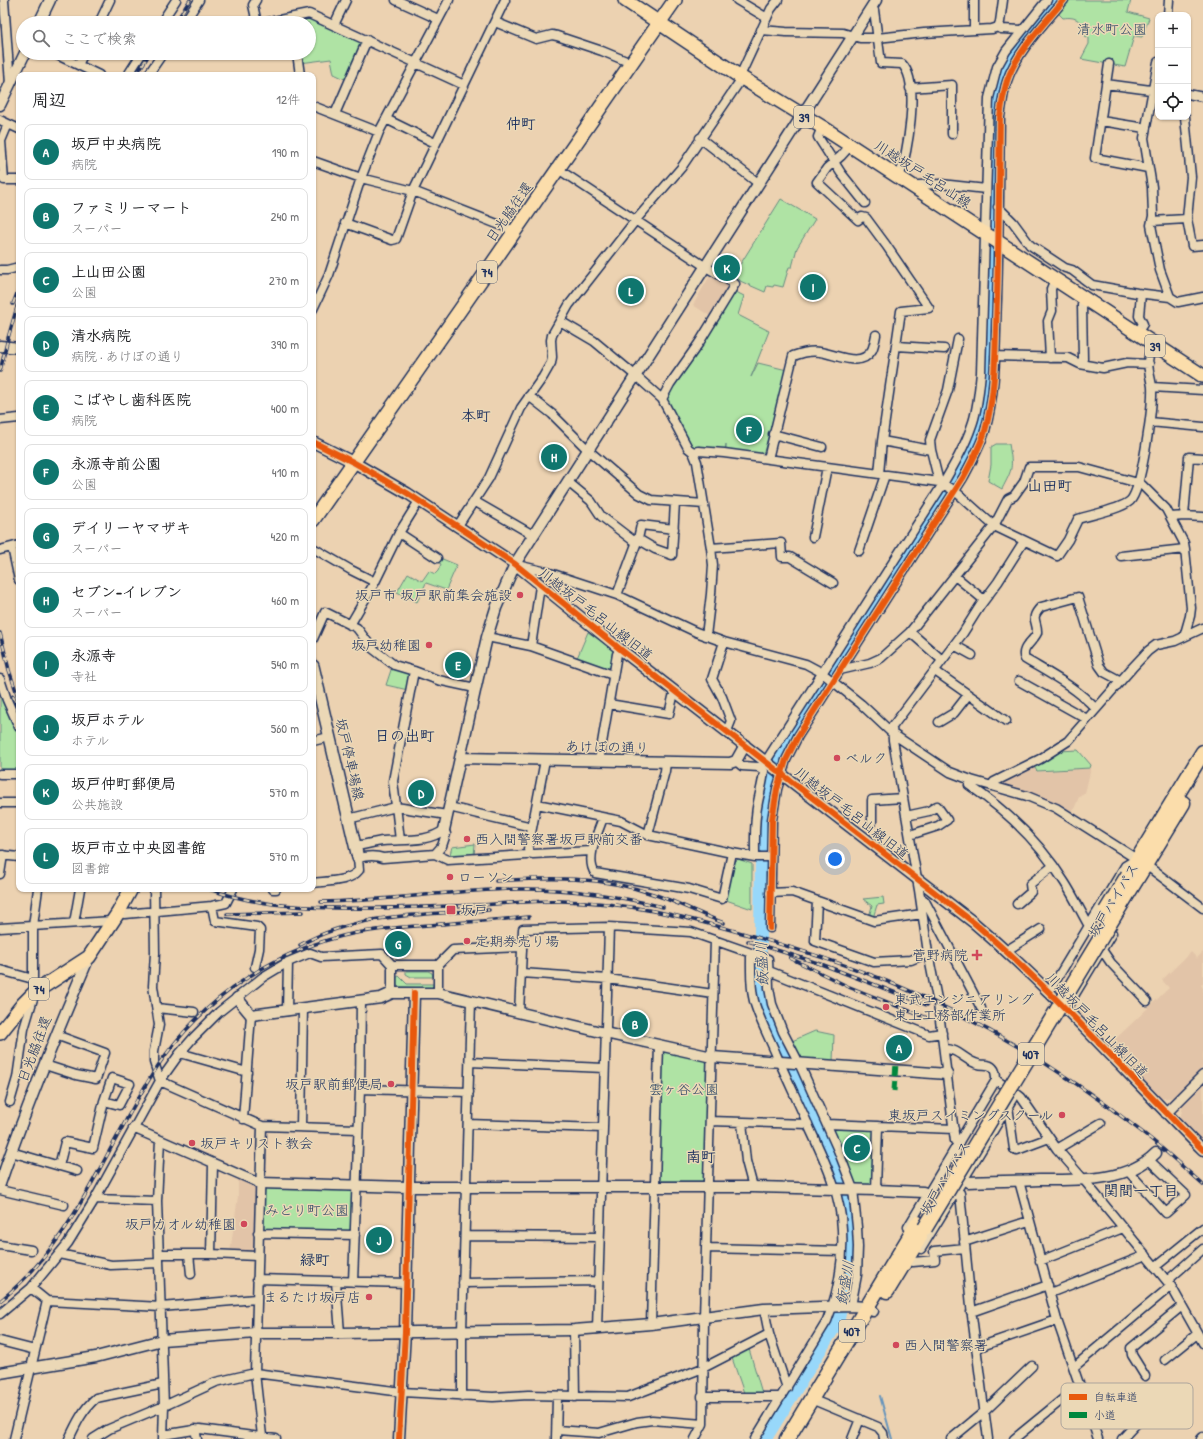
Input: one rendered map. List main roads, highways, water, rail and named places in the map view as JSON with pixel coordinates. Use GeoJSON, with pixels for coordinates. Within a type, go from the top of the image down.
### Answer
{"type":"FeatureCollection","features":[{"type":"Feature","properties":{"kind":"highway","name":"坂戸バイパス"},"geometry":{"type":"LineString","coordinates":[[1142,862],[1203,752]]}},
{"type":"Feature","properties":{"kind":"highway","name":"坂戸バイパス"},"geometry":{"type":"LineString","coordinates":[[787,1439],[815,1401],[870,1309],[903,1263],[922,1226],[1132,878],[1203,770]]}},
{"type":"Feature","properties":{"kind":"highway","name":"坂戸バイパス"},"geometry":{"type":"LineString","coordinates":[[797,1439],[815,1401]]}},
{"type":"Feature","properties":{"kind":"main road","name":"川越坂戸毛呂山線"},"geometry":{"type":"LineString","coordinates":[[625,0],[741,77],[822,127],[1203,376]]}},
{"type":"Feature","properties":{"kind":"main road","name":"日光脇往還"},"geometry":{"type":"LineString","coordinates":[[316,516],[674,0]]}},
{"type":"Feature","properties":{"kind":"main road","name":"坂戸停車場線"},"geometry":{"type":"LineString","coordinates":[[316,679],[358,858]]}},
{"type":"Feature","properties":{"kind":"main road","name":"日光脇往還"},"geometry":{"type":"LineString","coordinates":[[0,1033],[23,1004],[34,985],[89,957],[129,892]]}},
{"type":"Feature","properties":{"kind":"waterway","name":"飯盛川"},"geometry":{"type":"LineString","coordinates":[[765,1439],[838,1321],[848,1270],[850,1250],[848,1209],[841,1182],[775,1029],[761,988],[762,825],[765,803],[777,761],[792,734],[951,481],[964,457],[974,432],[982,407],[987,380],[994,100],[998,84],[1010,58],[1026,35],[1056,0]]}},
{"type":"Feature","properties":{"kind":"waterway"},"geometry":{"type":"LineString","coordinates":[[840,1315],[846,1329]]}},
{"type":"Feature","properties":{"kind":"waterway"},"geometry":{"type":"LineString","coordinates":[[880,1396],[892,1439]]}},
{"type":"Feature","properties":{"kind":"railway"},"geometry":{"type":"LineString","coordinates":[[180,16],[190,0]]}},
{"type":"Feature","properties":{"kind":"railway"},"geometry":{"type":"LineString","coordinates":[[138,72],[146,60]]}},
{"type":"Feature","properties":{"kind":"railway"},"geometry":{"type":"LineString","coordinates":[[13,304],[16,296]]}},
{"type":"Feature","properties":{"kind":"railway"},"geometry":{"type":"LineString","coordinates":[[0,371],[16,310]]}},
{"type":"Feature","properties":{"kind":"railway"},"geometry":{"type":"LineString","coordinates":[[0,633],[16,691]]}},
{"type":"Feature","properties":{"kind":"railway"},"geometry":{"type":"LineString","coordinates":[[13,696],[16,704]]}},
{"type":"Feature","properties":{"kind":"railway"},"geometry":{"type":"LineString","coordinates":[[496,881],[576,879],[615,884],[634,888],[662,897],[724,923]]}},
{"type":"Feature","properties":{"kind":"railway"},"geometry":{"type":"LineString","coordinates":[[321,902],[370,900],[493,890],[536,889],[591,893],[663,907]]}},
{"type":"Feature","properties":{"kind":"railway"},"geometry":{"type":"LineString","coordinates":[[218,892],[271,904],[320,908],[408,908],[521,902],[587,902],[612,904],[660,912],[732,930],[833,961],[879,978],[948,1009],[982,1027],[1048,1066],[1112,1109],[1158,1144],[1203,1185]]}},
{"type":"Feature","properties":{"kind":"railway"},"geometry":{"type":"LineString","coordinates":[[300,945],[322,934],[345,926],[369,921],[392,917],[489,910]]}},
{"type":"Feature","properties":{"kind":"railway"},"geometry":{"type":"LineString","coordinates":[[227,914],[303,912]]}},
{"type":"Feature","properties":{"kind":"railway"},"geometry":{"type":"LineString","coordinates":[[0,1301],[20,1283],[54,1245],[81,1203],[153,1073],[167,1053],[185,1031],[227,992],[275,961],[328,940],[356,933],[409,926],[529,917]]}},
{"type":"Feature","properties":{"kind":"railway"},"geometry":{"type":"LineString","coordinates":[[748,941],[821,964],[927,1005]]}},
{"type":"Feature","properties":{"kind":"railway"},"geometry":{"type":"LineString","coordinates":[[790,958],[849,987],[927,1018]]}},
{"type":"Feature","properties":{"kind":"place","name":"坂戸仲町郵便局"},"geometry":{"type":"Point","coordinates":[727,268]}},
{"type":"Feature","properties":{"kind":"place","name":"永源寺"},"geometry":{"type":"Point","coordinates":[813,287]}},
{"type":"Feature","properties":{"kind":"place","name":"坂戸市立中央図書館"},"geometry":{"type":"Point","coordinates":[631,291]}},
{"type":"Feature","properties":{"kind":"place","name":"永源寺前公園"},"geometry":{"type":"Point","coordinates":[749,430]}},
{"type":"Feature","properties":{"kind":"place","name":"セブン-イレブン"},"geometry":{"type":"Point","coordinates":[554,457]}},
{"type":"Feature","properties":{"kind":"place","name":"坂戸市 坂戸駅前集会施設"},"geometry":{"type":"Point","coordinates":[520,595]}},
{"type":"Feature","properties":{"kind":"place","name":"坂戸幼稚園"},"geometry":{"type":"Point","coordinates":[429,645]}},
{"type":"Feature","properties":{"kind":"place","name":"こばやし歯科医院"},"geometry":{"type":"Point","coordinates":[458,665]}},
{"type":"Feature","properties":{"kind":"place","name":"ベルク"},"geometry":{"type":"Point","coordinates":[837,758]}},
{"type":"Feature","properties":{"kind":"place","name":"清水病院"},"geometry":{"type":"Point","coordinates":[421,793]}},
{"type":"Feature","properties":{"kind":"place","name":"西入間警察署坂戸駅前交番"},"geometry":{"type":"Point","coordinates":[467,839]}},
{"type":"Feature","properties":{"kind":"place","name":"ローソン"},"geometry":{"type":"Point","coordinates":[450,877]}},
{"type":"Feature","properties":{"kind":"place","name":"坂戸"},"geometry":{"type":"Point","coordinates":[451,910]}},
{"type":"Feature","properties":{"kind":"place","name":"定期券売り場"},"geometry":{"type":"Point","coordinates":[467,941]}},
{"type":"Feature","properties":{"kind":"place","name":"デイリーヤマザキ"},"geometry":{"type":"Point","coordinates":[398,944]}},
{"type":"Feature","properties":{"kind":"place","name":"菅野病院"},"geometry":{"type":"Point","coordinates":[977,955]}},
{"type":"Feature","properties":{"kind":"place","name":"東武エンジニアリング 東上工務部作業所"},"geometry":{"type":"Point","coordinates":[886,1007]}},
{"type":"Feature","properties":{"kind":"place","name":"ファミリーマート"},"geometry":{"type":"Point","coordinates":[635,1024]}},
{"type":"Feature","properties":{"kind":"place","name":"坂戸中央病院"},"geometry":{"type":"Point","coordinates":[899,1048]}},
{"type":"Feature","properties":{"kind":"place","name":"坂戸駅前郵便局"},"geometry":{"type":"Point","coordinates":[391,1084]}},
{"type":"Feature","properties":{"kind":"place","name":"東坂戸スイミングスクール"},"geometry":{"type":"Point","coordinates":[1062,1115]}},
{"type":"Feature","properties":{"kind":"place","name":"坂戸キリスト教会"},"geometry":{"type":"Point","coordinates":[192,1143]}},
{"type":"Feature","properties":{"kind":"place","name":"上山田公園"},"geometry":{"type":"Point","coordinates":[857,1148]}},
{"type":"Feature","properties":{"kind":"place","name":"坂戸カオル幼稚園"},"geometry":{"type":"Point","coordinates":[244,1224]}},
{"type":"Feature","properties":{"kind":"place","name":"坂戸ホテル"},"geometry":{"type":"Point","coordinates":[379,1240]}},
{"type":"Feature","properties":{"kind":"place","name":"まるたけ坂戸店"},"geometry":{"type":"Point","coordinates":[369,1297]}},
{"type":"Feature","properties":{"kind":"place","name":"西入間警察署"},"geometry":{"type":"Point","coordinates":[896,1345]}},
{"type":"Feature","properties":{"kind":"district","name":"仲町"},"geometry":{"type":"Point","coordinates":[521,124]}},
{"type":"Feature","properties":{"kind":"district","name":"本町"},"geometry":{"type":"Point","coordinates":[476,416]}},
{"type":"Feature","properties":{"kind":"district","name":"山田町"},"geometry":{"type":"Point","coordinates":[1050,486]}},
{"type":"Feature","properties":{"kind":"district","name":"日の出町"},"geometry":{"type":"Point","coordinates":[405,736]}},
{"type":"Feature","properties":{"kind":"district","name":"南町"},"geometry":{"type":"Point","coordinates":[701,1157]}},
{"type":"Feature","properties":{"kind":"district","name":"関間一丁目"},"geometry":{"type":"Point","coordinates":[1141,1191]}},
{"type":"Feature","properties":{"kind":"district","name":"緑町"},"geometry":{"type":"Point","coordinates":[315,1260]}},
{"type":"Feature","properties":{"kind":"park label","name":"清水町公園"},"geometry":{"type":"Point","coordinates":[1112,29]}},
{"type":"Feature","properties":{"kind":"park label","name":"雲ヶ谷公園"},"geometry":{"type":"Point","coordinates":[684,1089]}},
{"type":"Feature","properties":{"kind":"park label","name":"みどり町公園"},"geometry":{"type":"Point","coordinates":[307,1210]}}]}
